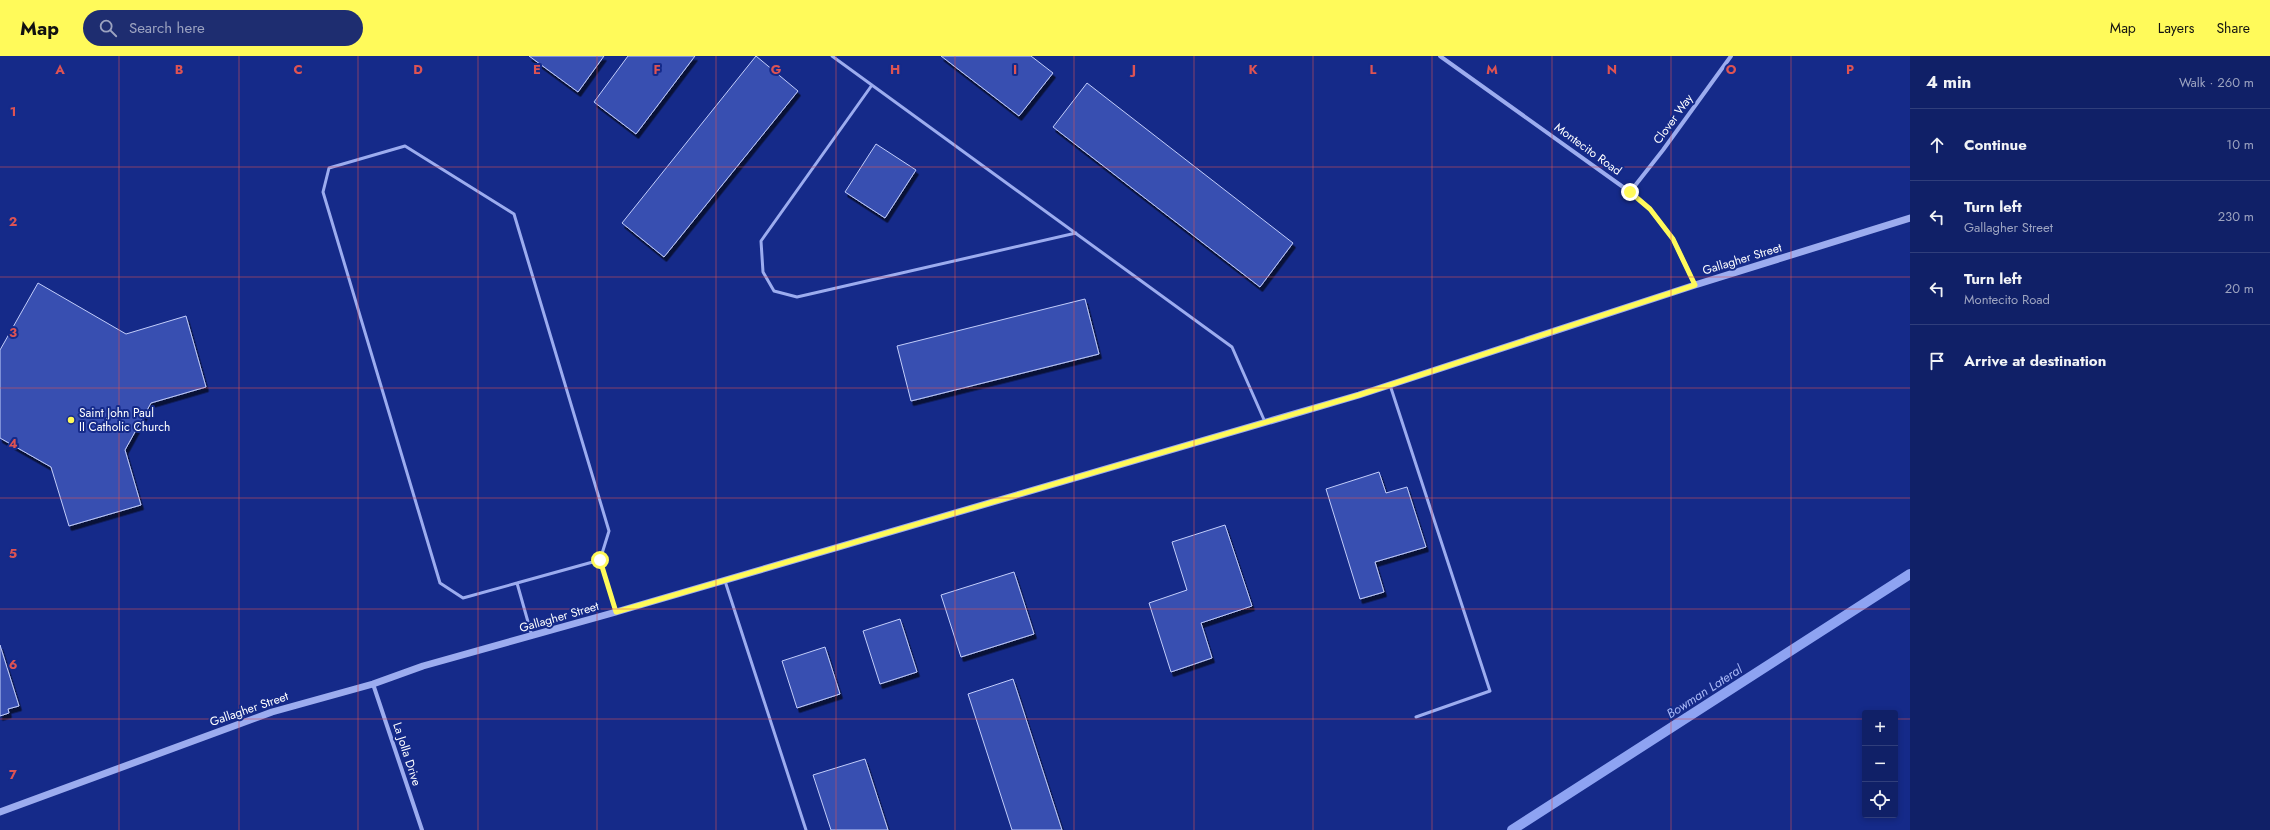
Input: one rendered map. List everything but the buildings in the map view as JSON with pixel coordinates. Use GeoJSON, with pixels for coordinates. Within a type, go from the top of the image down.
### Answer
{"type":"FeatureCollection","features":[{"type":"Feature","properties":{"kind":"street","name":"Montecito Road"},"geometry":{"type":"LineString","coordinates":[[1440,56],[1630,192],[1650,209],[1673,239],[1695,285]]}},
{"type":"Feature","properties":{"kind":"street","name":"Clover Way"},"geometry":{"type":"LineString","coordinates":[[1630,192],[1663,150],[1731,56]]}},
{"type":"Feature","properties":{"kind":"street","name":"Gallagher Street"},"geometry":{"type":"LineString","coordinates":[[0,812],[272,712],[373,684],[424,666],[725,581],[1390,386],[1695,285],[1910,218]]}},
{"type":"Feature","properties":{"kind":"street","name":"La Jolla Drive"},"geometry":{"type":"LineString","coordinates":[[373,684],[422,830]]}},
{"type":"Feature","properties":{"kind":"lane"},"geometry":{"type":"LineString","coordinates":[[832,56],[1232,347],[1265,423]]}},
{"type":"Feature","properties":{"kind":"lane"},"geometry":{"type":"LineString","coordinates":[[872,85],[761,241],[762,272],[774,291],[797,298],[1076,233]]}},
{"type":"Feature","properties":{"kind":"lane"},"geometry":{"type":"LineString","coordinates":[[600,560],[463,598],[440,583],[323,192],[329,168],[405,146],[514,214],[609,531],[600,560],[616,612]]}},
{"type":"Feature","properties":{"kind":"lane"},"geometry":{"type":"LineString","coordinates":[[1390,386],[1490,691],[1416,717]]}},
{"type":"Feature","properties":{"kind":"lane"},"geometry":{"type":"LineString","coordinates":[[725,581],[806,830]]}},
{"type":"Feature","properties":{"kind":"lane"},"geometry":{"type":"LineString","coordinates":[[517,583],[532,636]]}},
{"type":"Feature","properties":{"kind":"waterway","name":"Bowman Lateral"},"geometry":{"type":"LineString","coordinates":[[1512,830],[1910,574]]}},
{"type":"Feature","properties":{"kind":"place","name":"Saint John Paul II Catholic Church"},"geometry":{"type":"Point","coordinates":[71,420]}},
{"type":"Feature","properties":{"kind":"route"},"geometry":{"type":"LineString","coordinates":[[600,560],[616,612],[1359,395],[1695,285],[1673,239],[1650,209],[1630,192]]}}]}
